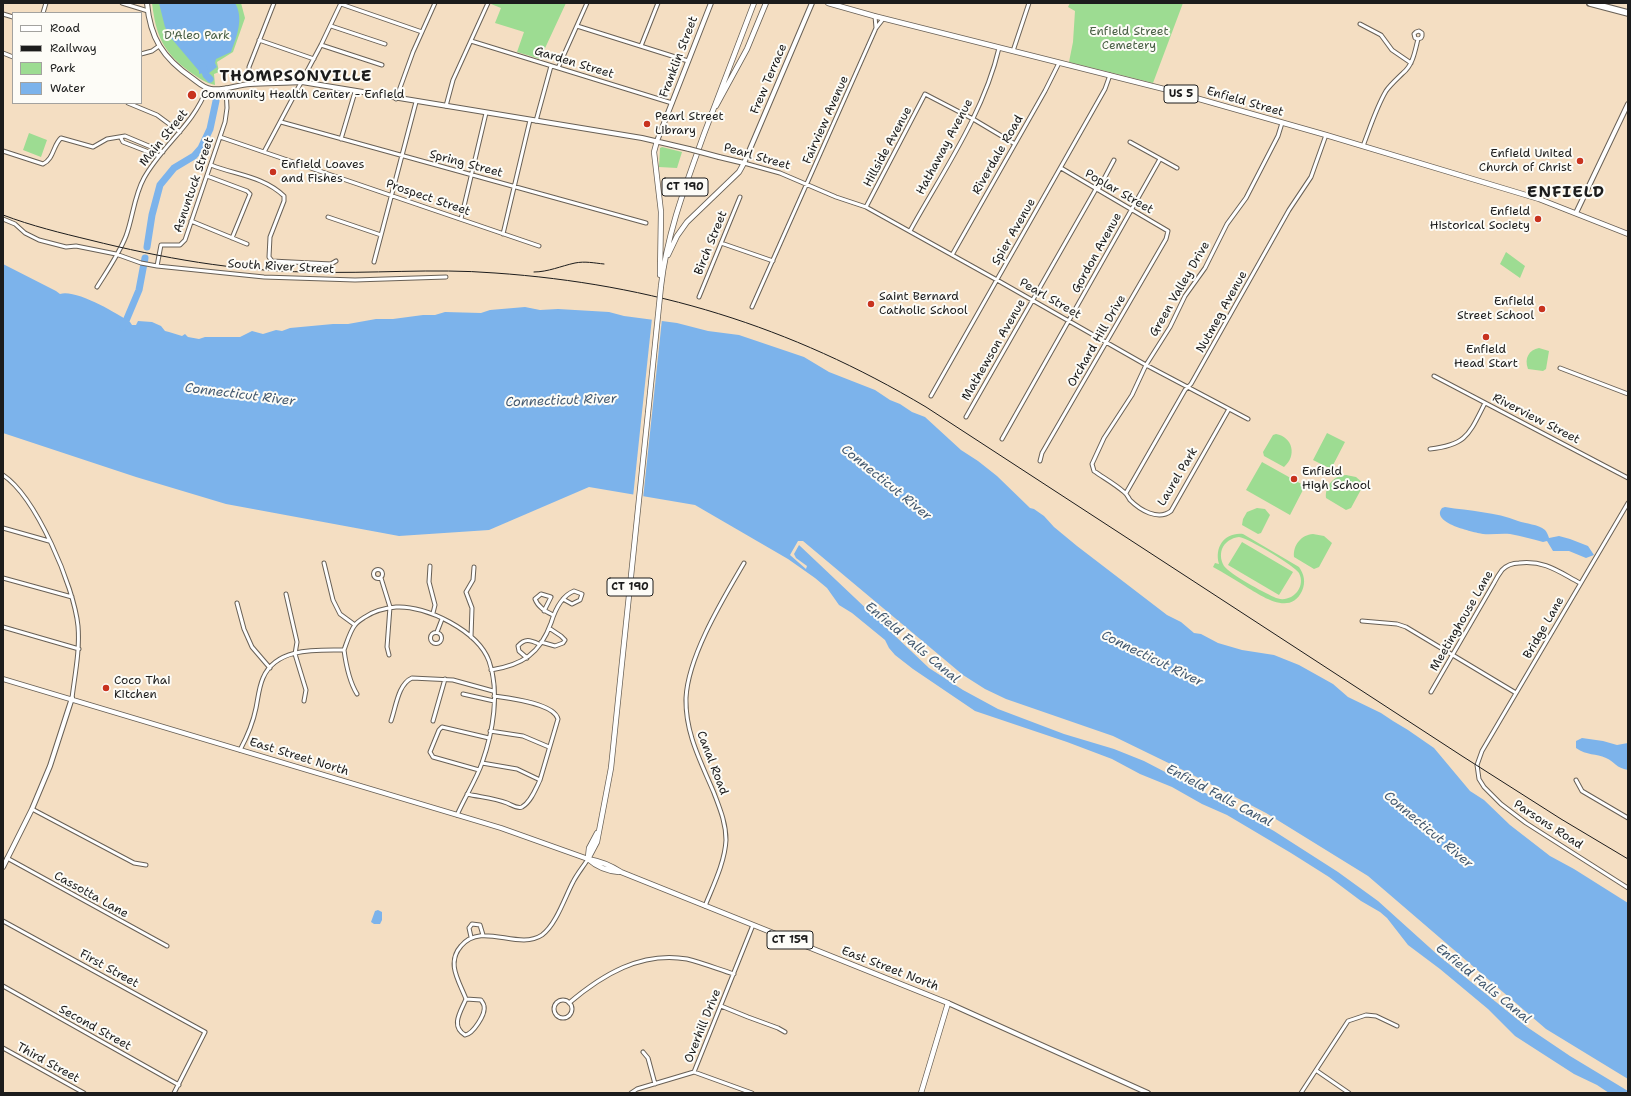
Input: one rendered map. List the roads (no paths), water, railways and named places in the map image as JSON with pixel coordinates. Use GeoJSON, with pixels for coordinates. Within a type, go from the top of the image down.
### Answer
{"type":"FeatureCollection","features":[{"type":"Feature","properties":{"kind":"highway"},"geometry":{"type":"LineString","coordinates":[[1590,3],[1628,13]]}},
{"type":"Feature","properties":{"kind":"main road"},"geometry":{"type":"LineString","coordinates":[[147,3],[151,26],[159,46],[173,64],[207,88]]}},
{"type":"Feature","properties":{"kind":"main road","name":"Franklin Street"},"geometry":{"type":"LineString","coordinates":[[657,141],[711,3]]}},
{"type":"Feature","properties":{"kind":"main road","name":"CT 190"},"geometry":{"type":"LineString","coordinates":[[588,859],[597,842],[611,768],[661,284],[665,260],[679,204],[754,3]]}},
{"type":"Feature","properties":{"kind":"main road","name":"CT 190"},"geometry":{"type":"LineString","coordinates":[[712,115],[745,53],[766,3]]}},
{"type":"Feature","properties":{"kind":"main road","name":"Frew Terrace"},"geometry":{"type":"LineString","coordinates":[[744,163],[812,3]]}},
{"type":"Feature","properties":{"kind":"main road","name":"Enfield Street"},"geometry":{"type":"LineString","coordinates":[[828,3],[1164,89],[1326,135],[1528,195],[1628,234]]}},
{"type":"Feature","properties":{"kind":"main road","name":"Pearl Street"},"geometry":{"type":"LineString","coordinates":[[207,88],[214,89],[249,84],[302,82],[396,99],[657,141],[744,163]]}},
{"type":"Feature","properties":{"kind":"main road"},"geometry":{"type":"LineString","coordinates":[[1576,213],[1628,104]]}},
{"type":"Feature","properties":{"kind":"main road"},"geometry":{"type":"LineString","coordinates":[[657,141],[654,152],[661,204],[661,284]]}},
{"type":"Feature","properties":{"kind":"main road"},"geometry":{"type":"LineString","coordinates":[[665,260],[677,236],[687,222],[739,172],[744,163]]}},
{"type":"Feature","properties":{"kind":"main road","name":"East Street North"},"geometry":{"type":"LineString","coordinates":[[3,679],[72,698],[162,728],[501,828],[588,859],[599,861],[612,866],[620,872],[948,1003],[1148,1093]]}},
{"type":"Feature","properties":{"kind":"main road"},"geometry":{"type":"LineString","coordinates":[[3,867],[32,808],[50,766],[70,709],[72,698]]}},
{"type":"Feature","properties":{"kind":"main road"},"geometry":{"type":"LineString","coordinates":[[921,1093],[948,1003]]}},
{"type":"Feature","properties":{"kind":"street"},"geometry":{"type":"LineString","coordinates":[[122,3],[148,11]]}},
{"type":"Feature","properties":{"kind":"street"},"geometry":{"type":"LineString","coordinates":[[249,84],[249,67],[274,3]]}},
{"type":"Feature","properties":{"kind":"street"},"geometry":{"type":"LineString","coordinates":[[264,152],[314,59],[341,3],[422,32]]}},
{"type":"Feature","properties":{"kind":"street"},"geometry":{"type":"LineString","coordinates":[[396,99],[408,63],[435,3]]}},
{"type":"Feature","properties":{"kind":"street"},"geometry":{"type":"LineString","coordinates":[[446,106],[453,80],[487,3]]}},
{"type":"Feature","properties":{"kind":"street"},"geometry":{"type":"LineString","coordinates":[[558,68],[587,3]]}},
{"type":"Feature","properties":{"kind":"street"},"geometry":{"type":"LineString","coordinates":[[641,46],[658,3]]}},
{"type":"Feature","properties":{"kind":"street"},"geometry":{"type":"LineString","coordinates":[[1013,51],[1029,3]]}},
{"type":"Feature","properties":{"kind":"street","name":"Fairview Avenue"},"geometry":{"type":"LineString","coordinates":[[875,16],[876,28]]}},
{"type":"Feature","properties":{"kind":"street","name":"Fairview Avenue"},"geometry":{"type":"LineString","coordinates":[[752,307],[876,28],[883,18]]}},
{"type":"Feature","properties":{"kind":"street"},"geometry":{"type":"LineString","coordinates":[[1360,24],[1381,36],[1392,50],[1411,63]]}},
{"type":"Feature","properties":{"kind":"street"},"geometry":{"type":"LineString","coordinates":[[331,26],[385,44]]}},
{"type":"Feature","properties":{"kind":"street"},"geometry":{"type":"LineString","coordinates":[[576,26],[688,61]]}},
{"type":"Feature","properties":{"kind":"street"},"geometry":{"type":"LineString","coordinates":[[1363,146],[1370,126],[1386,91],[1393,82],[1405,72],[1411,63],[1418,39]]}},
{"type":"Feature","properties":{"kind":"street"},"geometry":{"type":"LineString","coordinates":[[259,40],[314,59]]}},
{"type":"Feature","properties":{"kind":"street","name":"Garden Street"},"geometry":{"type":"LineString","coordinates":[[471,41],[672,103]]}},
{"type":"Feature","properties":{"kind":"street"},"geometry":{"type":"LineString","coordinates":[[321,45],[382,65]]}},
{"type":"Feature","properties":{"kind":"street"},"geometry":{"type":"LineString","coordinates":[[142,54],[152,51],[159,46]]}},
{"type":"Feature","properties":{"kind":"street","name":"Hathaway Avenue"},"geometry":{"type":"LineString","coordinates":[[910,231],[973,119],[992,72],[999,48]]}},
{"type":"Feature","properties":{"kind":"street","name":"Riverdale Road"},"geometry":{"type":"LineString","coordinates":[[952,254],[1054,75],[1059,63]]}},
{"type":"Feature","properties":{"kind":"street"},"geometry":{"type":"LineString","coordinates":[[536,121],[551,66]]}},
{"type":"Feature","properties":{"kind":"street","name":"Spier Avenue"},"geometry":{"type":"LineString","coordinates":[[931,396],[1061,168],[1105,89],[1110,76]]}},
{"type":"Feature","properties":{"kind":"street","name":"Main Street"},"geometry":{"type":"LineString","coordinates":[[97,287],[125,237],[141,183],[159,156],[195,113],[207,88]]}},
{"type":"Feature","properties":{"kind":"street","name":"Asnuntuck Street"},"geometry":{"type":"LineString","coordinates":[[157,266],[160,246],[162,244],[182,244],[192,221],[227,113],[226,88]]}},
{"type":"Feature","properties":{"kind":"street"},"geometry":{"type":"LineString","coordinates":[[341,139],[355,92]]}},
{"type":"Feature","properties":{"kind":"street","name":"Hillside Avenue"},"geometry":{"type":"LineString","coordinates":[[866,207],[925,94],[973,119]]}},
{"type":"Feature","properties":{"kind":"street"},"geometry":{"type":"LineString","coordinates":[[374,262],[416,102]]}},
{"type":"Feature","properties":{"kind":"street"},"geometry":{"type":"LineString","coordinates":[[130,104],[157,115],[180,132]]}},
{"type":"Feature","properties":{"kind":"street"},"geometry":{"type":"LineString","coordinates":[[461,219],[486,113]]}},
{"type":"Feature","properties":{"kind":"street"},"geometry":{"type":"LineString","coordinates":[[973,119],[1015,144]]}},
{"type":"Feature","properties":{"kind":"street"},"geometry":{"type":"LineString","coordinates":[[503,234],[530,120]]}},
{"type":"Feature","properties":{"kind":"street","name":"Spring Street"},"geometry":{"type":"LineString","coordinates":[[281,122],[646,223]]}},
{"type":"Feature","properties":{"kind":"street","name":"Green Valley Drive"},"geometry":{"type":"LineString","coordinates":[[1092,464],[1104,438],[1132,395],[1146,365],[1170,327],[1185,296],[1207,264],[1227,224],[1246,198],[1278,136],[1282,123]]}},
{"type":"Feature","properties":{"kind":"street","name":"Nutmeg Avenue"},"geometry":{"type":"LineString","coordinates":[[1126,493],[1187,387],[1191,384],[1289,210],[1311,177],[1326,135]]}},
{"type":"Feature","properties":{"kind":"street"},"geometry":{"type":"LineString","coordinates":[[3,151],[43,164],[48,162],[58,141],[61,138],[92,147],[107,139],[114,137],[121,138],[125,136],[163,152]]}},
{"type":"Feature","properties":{"kind":"street","name":"Prospect Street"},"geometry":{"type":"LineString","coordinates":[[220,137],[539,246]]}},
{"type":"Feature","properties":{"kind":"street"},"geometry":{"type":"LineString","coordinates":[[121,138],[123,142],[159,156]]}},
{"type":"Feature","properties":{"kind":"street"},"geometry":{"type":"LineString","coordinates":[[1130,142],[1177,168]]}},
{"type":"Feature","properties":{"kind":"street","name":"Gordon Avenue"},"geometry":{"type":"LineString","coordinates":[[1002,439],[1160,159]]}},
{"type":"Feature","properties":{"kind":"street","name":"Mathewson Avenue"},"geometry":{"type":"LineString","coordinates":[[966,417],[1114,160]]}},
{"type":"Feature","properties":{"kind":"street","name":"Pearl Street"},"geometry":{"type":"LineString","coordinates":[[744,163],[780,173],[866,207],[952,254],[1146,365],[1248,419]]}},
{"type":"Feature","properties":{"kind":"street"},"geometry":{"type":"LineString","coordinates":[[211,165],[261,180],[284,196],[284,201],[270,237],[269,257],[272,261],[331,264],[336,261]]}},
{"type":"Feature","properties":{"kind":"street","name":"Poplar Street"},"geometry":{"type":"LineString","coordinates":[[1061,168],[1168,231]]}},
{"type":"Feature","properties":{"kind":"street"},"geometry":{"type":"LineString","coordinates":[[207,176],[247,191],[250,194],[232,238]]}},
{"type":"Feature","properties":{"kind":"street","name":"Birch Street"},"geometry":{"type":"LineString","coordinates":[[699,297],[740,197]]}},
{"type":"Feature","properties":{"kind":"street"},"geometry":{"type":"LineString","coordinates":[[328,217],[381,235]]}},
{"type":"Feature","properties":{"kind":"street","name":"South River Street"},"geometry":{"type":"LineString","coordinates":[[3,219],[15,224],[25,233],[39,240],[66,248],[76,246],[116,254],[141,263],[157,266],[270,277],[354,280],[446,277]]}},
{"type":"Feature","properties":{"kind":"street"},"geometry":{"type":"LineString","coordinates":[[192,221],[246,244]]}},
{"type":"Feature","properties":{"kind":"street","name":"Orchard Hill Drive"},"geometry":{"type":"LineString","coordinates":[[1040,461],[1042,453],[1166,239],[1168,231]]}},
{"type":"Feature","properties":{"kind":"street"},"geometry":{"type":"LineString","coordinates":[[721,243],[773,261]]}},
{"type":"Feature","properties":{"kind":"street"},"geometry":{"type":"LineString","coordinates":[[1560,368],[1628,394]]}},
{"type":"Feature","properties":{"kind":"street","name":"Riverview Street"},"geometry":{"type":"LineString","coordinates":[[1434,376],[1628,478]]}},
{"type":"Feature","properties":{"kind":"street"},"geometry":{"type":"LineString","coordinates":[[1430,449],[1453,445],[1461,441],[1467,435],[1485,403]]}},
{"type":"Feature","properties":{"kind":"street","name":"Laurel Park"},"geometry":{"type":"LineString","coordinates":[[1092,464],[1094,470],[1126,493],[1129,499],[1137,505],[1151,514],[1161,516],[1166,515],[1171,511],[1229,409]]}},
{"type":"Feature","properties":{"kind":"street"},"geometry":{"type":"LineString","coordinates":[[3,475],[19,489],[26,498],[60,564],[72,597],[78,624],[79,649],[72,698]]}},
{"type":"Feature","properties":{"kind":"street","name":"Bridge Lane"},"geometry":{"type":"LineString","coordinates":[[1477,763],[1482,751],[1628,503]]}},
{"type":"Feature","properties":{"kind":"street"},"geometry":{"type":"LineString","coordinates":[[3,528],[49,541]]}},
{"type":"Feature","properties":{"kind":"street","name":"Meetinghouse Lane"},"geometry":{"type":"LineString","coordinates":[[1430,692],[1502,570],[1511,564],[1530,562],[1543,564],[1580,583]]}},
{"type":"Feature","properties":{"kind":"street"},"geometry":{"type":"LineString","coordinates":[[324,563],[333,600],[340,614],[355,625]]}},
{"type":"Feature","properties":{"kind":"street","name":"Canal Road"},"geometry":{"type":"LineString","coordinates":[[705,906],[723,856],[725,831],[723,816],[689,730],[687,714],[687,689],[689,675],[700,645],[744,563]]}},
{"type":"Feature","properties":{"kind":"street"},"geometry":{"type":"LineString","coordinates":[[430,566],[429,582],[435,605],[433,613]]}},
{"type":"Feature","properties":{"kind":"street"},"geometry":{"type":"LineString","coordinates":[[471,637],[472,608],[466,592],[473,580],[474,567]]}},
{"type":"Feature","properties":{"kind":"street"},"geometry":{"type":"LineString","coordinates":[[3,578],[72,597]]}},
{"type":"Feature","properties":{"kind":"street"},"geometry":{"type":"LineString","coordinates":[[381,578],[390,607],[387,647],[389,655]]}},
{"type":"Feature","properties":{"kind":"street"},"geometry":{"type":"LineString","coordinates":[[491,670],[517,664],[527,658],[540,643],[563,598],[568,593],[574,591],[582,594],[580,600],[572,604],[563,598]]}},
{"type":"Feature","properties":{"kind":"street"},"geometry":{"type":"LineString","coordinates":[[286,594],[297,642],[295,654],[306,690],[304,701]]}},
{"type":"Feature","properties":{"kind":"street"},"geometry":{"type":"LineString","coordinates":[[544,611],[550,597],[541,594],[535,599],[539,606],[544,611],[553,615]]}},
{"type":"Feature","properties":{"kind":"street"},"geometry":{"type":"LineString","coordinates":[[237,603],[244,629],[252,647],[270,668]]}},
{"type":"Feature","properties":{"kind":"street"},"geometry":{"type":"LineString","coordinates":[[357,694],[352,686],[345,662],[344,650],[355,625],[372,612],[390,607],[407,607],[433,613],[471,637],[485,653],[491,670],[494,691],[489,738],[482,763],[457,815]]}},
{"type":"Feature","properties":{"kind":"street"},"geometry":{"type":"LineString","coordinates":[[437,632],[442,618]]}},
{"type":"Feature","properties":{"kind":"street"},"geometry":{"type":"LineString","coordinates":[[1362,621],[1397,624],[1406,627],[1516,693]]}},
{"type":"Feature","properties":{"kind":"street"},"geometry":{"type":"LineString","coordinates":[[3,627],[79,649]]}},
{"type":"Feature","properties":{"kind":"street"},"geometry":{"type":"LineString","coordinates":[[527,658],[519,651],[518,646],[526,640],[555,646],[563,643],[564,640],[562,636],[549,628]]}},
{"type":"Feature","properties":{"kind":"street"},"geometry":{"type":"LineString","coordinates":[[240,750],[248,734],[263,677],[270,668],[282,657],[310,650],[344,650]]}},
{"type":"Feature","properties":{"kind":"street"},"geometry":{"type":"LineString","coordinates":[[392,721],[402,687],[407,680],[412,678],[459,681],[494,691]]}},
{"type":"Feature","properties":{"kind":"street"},"geometry":{"type":"LineString","coordinates":[[433,721],[445,679]]}},
{"type":"Feature","properties":{"kind":"street"},"geometry":{"type":"LineString","coordinates":[[463,694],[494,701]]}},
{"type":"Feature","properties":{"kind":"street"},"geometry":{"type":"LineString","coordinates":[[467,794],[500,801],[519,807],[526,804],[540,780],[558,719],[557,714],[534,703],[494,696]]}},
{"type":"Feature","properties":{"kind":"street"},"geometry":{"type":"LineString","coordinates":[[479,770],[433,757],[430,752],[442,727],[489,738]]}},
{"type":"Feature","properties":{"kind":"street"},"geometry":{"type":"LineString","coordinates":[[490,731],[523,736],[549,747]]}},
{"type":"Feature","properties":{"kind":"street"},"geometry":{"type":"LineString","coordinates":[[482,763],[517,769],[540,780]]}},
{"type":"Feature","properties":{"kind":"street","name":"Parsons Road"},"geometry":{"type":"LineString","coordinates":[[1477,763],[1477,773],[1481,784],[1506,808],[1526,824],[1628,888]]}},
{"type":"Feature","properties":{"kind":"street"},"geometry":{"type":"LineString","coordinates":[[1576,780],[1582,791],[1628,818]]}},
{"type":"Feature","properties":{"kind":"street"},"geometry":{"type":"LineString","coordinates":[[32,808],[134,863],[146,865]]}},
{"type":"Feature","properties":{"kind":"street","name":"Cassotta Lane"},"geometry":{"type":"LineString","coordinates":[[7,858],[167,946]]}},
{"type":"Feature","properties":{"kind":"street"},"geometry":{"type":"LineString","coordinates":[[466,999],[481,1000],[484,1005],[484,1010],[474,1030],[465,1035],[458,1028],[457,1023],[466,999],[453,967],[454,957],[458,949],[465,941],[483,935],[525,939],[535,938],[543,934],[550,926],[573,882],[588,859]]}},
{"type":"Feature","properties":{"kind":"street","name":"First Street"},"geometry":{"type":"LineString","coordinates":[[3,921],[205,1032],[179,1085]]}},
{"type":"Feature","properties":{"kind":"street"},"geometry":{"type":"LineString","coordinates":[[471,938],[469,928],[472,924],[480,926],[483,935]]}},
{"type":"Feature","properties":{"kind":"street","name":"Overhill Drive"},"geometry":{"type":"LineString","coordinates":[[631,1093],[637,1089],[694,1072],[722,1006],[753,925]]}},
{"type":"Feature","properties":{"kind":"street"},"geometry":{"type":"LineString","coordinates":[[569,1003],[599,979],[615,970],[651,960],[674,958],[685,959],[734,974]]}},
{"type":"Feature","properties":{"kind":"street","name":"Second Street"},"geometry":{"type":"LineString","coordinates":[[3,986],[179,1085]]}},
{"type":"Feature","properties":{"kind":"street"},"geometry":{"type":"LineString","coordinates":[[564,1001],[569,1003],[571,1011],[569,1016],[561,1018],[556,1015],[554,1010],[558,1002],[564,1001]]}},
{"type":"Feature","properties":{"kind":"street"},"geometry":{"type":"LineString","coordinates":[[722,1006],[785,1032]]}},
{"type":"Feature","properties":{"kind":"street"},"geometry":{"type":"LineString","coordinates":[[1301,1093],[1348,1021],[1366,1015],[1376,1016],[1397,1026]]}},
{"type":"Feature","properties":{"kind":"street","name":"Third Street"},"geometry":{"type":"LineString","coordinates":[[3,1048],[84,1093]]}},
{"type":"Feature","properties":{"kind":"street"},"geometry":{"type":"LineString","coordinates":[[643,1052],[648,1058],[655,1084]]}},
{"type":"Feature","properties":{"kind":"street"},"geometry":{"type":"LineString","coordinates":[[1317,1070],[1349,1093]]}},
{"type":"Feature","properties":{"kind":"street"},"geometry":{"type":"LineString","coordinates":[[694,1072],[752,1093]]}},
{"type":"Feature","properties":{"kind":"street"},"geometry":{"type":"LineString","coordinates":[[174,1093],[179,1085]]}},
{"type":"Feature","properties":{"kind":"water","name":"D'Aleo Park"},"geometry":{"type":"Polygon","coordinates":[[[159,3],[235,3],[239,15],[239,27],[231,52],[216,59],[215,63],[217,67],[205,76],[203,73],[199,74],[199,71],[171,38],[165,27],[159,3]]]}},
{"type":"Feature","properties":{"kind":"water","name":"Connecticut River"},"geometry":{"type":"Polygon","coordinates":[[[3,264],[60,294],[67,293],[76,295],[96,303],[124,318],[132,325],[136,325],[138,321],[152,322],[161,326],[165,331],[182,336],[185,334],[188,337],[199,339],[205,337],[240,337],[252,331],[263,334],[290,328],[348,324],[376,319],[435,315],[445,312],[481,313],[490,310],[525,307],[540,310],[558,309],[609,312],[624,316],[677,323],[708,331],[739,335],[804,357],[829,372],[875,390],[912,412],[925,417],[961,450],[997,476],[1030,508],[1044,516],[1054,527],[1077,546],[1167,615],[1181,622],[1194,633],[1201,634],[1218,643],[1242,650],[1274,655],[1299,665],[1333,684],[1348,697],[1381,713],[1434,748],[1470,791],[1484,800],[1510,825],[1550,856],[1574,869],[1628,903],[1628,1079],[1546,1029],[1368,876],[1266,813],[1189,773],[1113,736],[1006,699],[985,689],[963,675],[803,541],[798,541],[790,555],[806,569],[807,566],[796,558],[794,554],[799,545],[929,668],[963,690],[998,709],[1064,734],[1114,749],[1144,761],[1219,800],[1274,831],[1338,872],[1378,901],[1439,956],[1527,1027],[1570,1056],[1628,1091],[1628,1093],[1609,1093],[1597,1085],[1574,1074],[1515,1036],[1488,1009],[1440,969],[1408,945],[1387,918],[1380,912],[1361,901],[1329,877],[1227,815],[1202,804],[1172,787],[1140,774],[1112,759],[975,711],[895,655],[885,640],[852,613],[839,605],[827,588],[815,578],[788,559],[695,505],[589,487],[489,530],[399,536],[226,504],[136,477],[3,433],[3,264]]]}},
{"type":"Feature","properties":{"kind":"water"},"geometry":{"type":"Polygon","coordinates":[[[1445,507],[1492,514],[1535,525],[1545,530],[1549,538],[1559,536],[1588,546],[1594,555],[1586,558],[1569,551],[1553,551],[1547,541],[1543,542],[1510,534],[1483,534],[1462,529],[1454,526],[1442,518],[1440,513],[1442,508],[1445,507]]]}},
{"type":"Feature","properties":{"kind":"water"},"geometry":{"type":"Polygon","coordinates":[[[1582,738],[1617,745],[1628,743],[1628,770],[1621,768],[1599,755],[1580,751],[1576,748],[1576,741],[1582,738]]]}},
{"type":"Feature","properties":{"kind":"water"},"geometry":{"type":"Polygon","coordinates":[[[378,910],[382,912],[382,920],[380,924],[374,924],[371,922],[375,911],[378,910]]]}},
{"type":"Feature","properties":{"kind":"waterway"},"geometry":{"type":"LineString","coordinates":[[203,66],[206,75],[210,79]]}},
{"type":"Feature","properties":{"kind":"waterway"},"geometry":{"type":"LineString","coordinates":[[147,247],[152,215],[160,185],[174,168],[194,156],[201,148],[210,129],[216,101]]}},
{"type":"Feature","properties":{"kind":"waterway"},"geometry":{"type":"LineString","coordinates":[[123,328],[139,290],[145,258]]}},
{"type":"Feature","properties":{"kind":"railway"},"geometry":{"type":"LineString","coordinates":[[3,215],[46,229],[117,247],[171,258],[226,266],[308,272],[425,271],[495,273],[610,287],[665,299],[719,314],[772,332],[824,353],[875,378],[926,407],[1462,756],[1561,819],[1628,859]]}},
{"type":"Feature","properties":{"kind":"railway"},"geometry":{"type":"LineString","coordinates":[[534,272],[549,270],[579,262],[604,264]]}},
{"type":"Feature","properties":{"kind":"place","name":"Community Health Center - Enfield"},"geometry":{"type":"Point","coordinates":[192,95]}},
{"type":"Feature","properties":{"kind":"place","name":"Pearl Street Library"},"geometry":{"type":"Point","coordinates":[647,124]}},
{"type":"Feature","properties":{"kind":"place","name":"Enfield United Church of Christ"},"geometry":{"type":"Point","coordinates":[1580,161]}},
{"type":"Feature","properties":{"kind":"place","name":"Enfield Loaves and Fishes"},"geometry":{"type":"Point","coordinates":[273,172]}},
{"type":"Feature","properties":{"kind":"place","name":"Enfield Historical Society"},"geometry":{"type":"Point","coordinates":[1538,219]}},
{"type":"Feature","properties":{"kind":"place","name":"Saint Bernard Catholic School"},"geometry":{"type":"Point","coordinates":[871,304]}},
{"type":"Feature","properties":{"kind":"place","name":"Enfield Street School"},"geometry":{"type":"Point","coordinates":[1542,309]}},
{"type":"Feature","properties":{"kind":"place","name":"Enfield Head Start"},"geometry":{"type":"Point","coordinates":[1486,337]}},
{"type":"Feature","properties":{"kind":"place","name":"Enfield High School"},"geometry":{"type":"Point","coordinates":[1294,479]}},
{"type":"Feature","properties":{"kind":"place","name":"Coco Thai Kitchen"},"geometry":{"type":"Point","coordinates":[106,688]}},
{"type":"Feature","properties":{"kind":"district","name":"THOMPSONVILLE"},"geometry":{"type":"Point","coordinates":[296,77]}},
{"type":"Feature","properties":{"kind":"district","name":"ENFIELD"},"geometry":{"type":"Point","coordinates":[1566,193]}},
{"type":"Feature","properties":{"kind":"park label","name":"Enfield Street Cemetery"},"geometry":{"type":"Point","coordinates":[1129,39]}},
{"type":"Feature","properties":{"kind":"water label","name":"Enfield Falls Canal"},"geometry":{"type":"Point","coordinates":[912,643]}},
{"type":"Feature","properties":{"kind":"water label","name":"Enfield Falls Canal"},"geometry":{"type":"Point","coordinates":[1219,796]}},
{"type":"Feature","properties":{"kind":"water label","name":"Enfield Falls Canal"},"geometry":{"type":"Point","coordinates":[1483,984]}}]}
